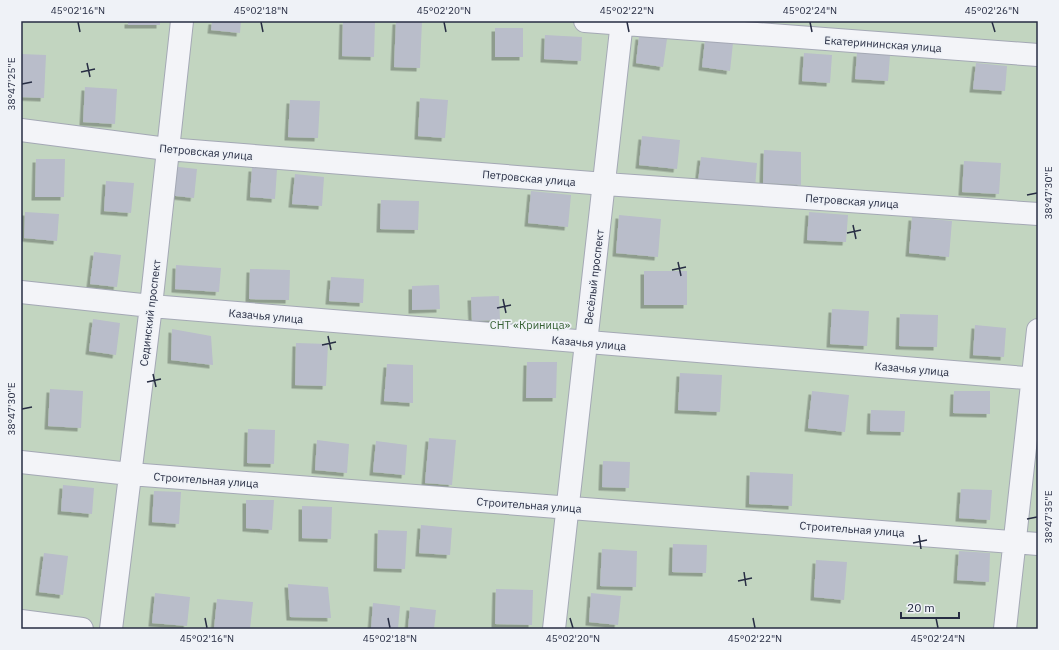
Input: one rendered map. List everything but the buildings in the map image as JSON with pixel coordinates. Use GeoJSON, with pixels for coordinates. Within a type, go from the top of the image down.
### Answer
{"type":"FeatureCollection","features":[{"type":"Feature","properties":{"kind":"street","name":"Сединский проспект"},"geometry":{"type":"LineString","coordinates":[[111,629],[151,306],[182,21]]}},
{"type":"Feature","properties":{"kind":"street","name":"Екатерининская улица"},"geometry":{"type":"LineString","coordinates":[[585,21],[1038,55]]}},
{"type":"Feature","properties":{"kind":"street","name":"Весёлый проспект"},"geometry":{"type":"LineString","coordinates":[[554,629],[622,23]]}},
{"type":"Feature","properties":{"kind":"street","name":"Петровская улица"},"geometry":{"type":"LineString","coordinates":[[21,130],[167,149],[605,184],[1038,214]]}},
{"type":"Feature","properties":{"kind":"street","name":"Казачья улица"},"geometry":{"type":"LineString","coordinates":[[21,292],[151,306],[586,343],[1035,378]]}},
{"type":"Feature","properties":{"kind":"street"},"geometry":{"type":"LineString","coordinates":[[1005,629],[1035,378],[1038,330]]}},
{"type":"Feature","properties":{"kind":"street","name":"Строительная улица"},"geometry":{"type":"LineString","coordinates":[[21,462],[130,474],[1038,544]]}},
{"type":"Feature","properties":{"kind":"street"},"geometry":{"type":"LineString","coordinates":[[21,621],[82,629]]}},
{"type":"Feature","properties":{"kind":"green space","name":"СНТ «Криница»"},"geometry":{"type":"Polygon","coordinates":[[[21,21],[1038,21],[1038,629],[21,629],[21,21]]]}}]}
